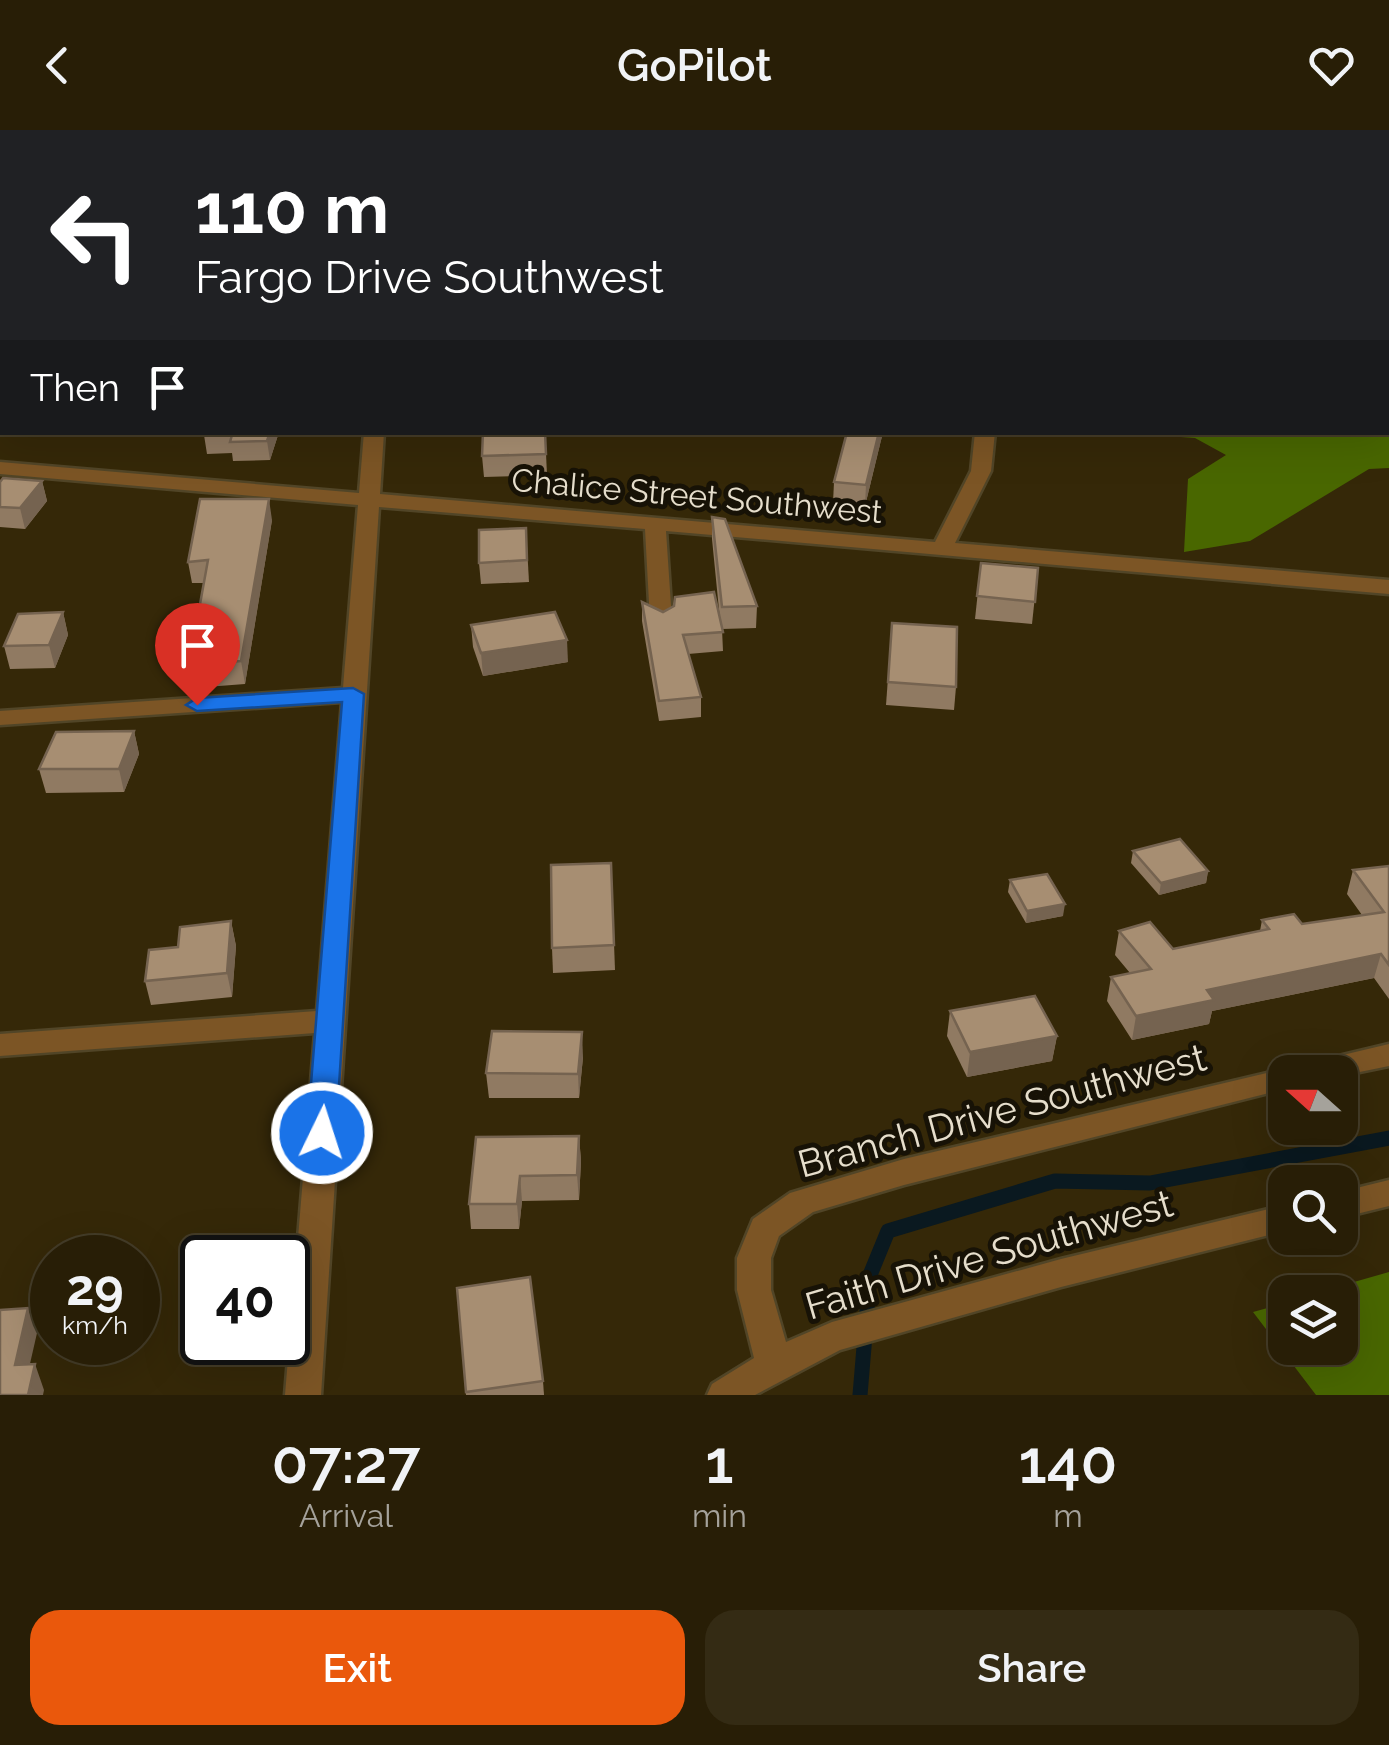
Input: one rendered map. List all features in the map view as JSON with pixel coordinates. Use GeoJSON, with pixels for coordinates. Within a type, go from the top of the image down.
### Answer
{"type":"FeatureCollection","features":[{"type":"Feature","properties":{"kind":"street"},"geometry":{"type":"LineString","coordinates":[[303,1395],[374,435]]}},
{"type":"Feature","properties":{"kind":"street"},"geometry":{"type":"LineString","coordinates":[[942,548],[981,471],[985,435]]}},
{"type":"Feature","properties":{"kind":"street","name":"Chalice Street Southwest"},"geometry":{"type":"LineString","coordinates":[[0,468],[1389,587]]}},
{"type":"Feature","properties":{"kind":"street"},"geometry":{"type":"LineString","coordinates":[[654,523],[660,621]]}},
{"type":"Feature","properties":{"kind":"street"},"geometry":{"type":"LineString","coordinates":[[0,718],[353,694]]}},
{"type":"Feature","properties":{"kind":"street"},"geometry":{"type":"LineString","coordinates":[[0,1046],[330,1021]]}},
{"type":"Feature","properties":{"kind":"street"},"geometry":{"type":"LineString","coordinates":[[1358,1062],[1389,1055]]}},
{"type":"Feature","properties":{"kind":"street","name":"Branch Drive Southwest"},"geometry":{"type":"LineString","coordinates":[[774,1364],[754,1290],[754,1258],[765,1228],[802,1202],[904,1172],[1268,1082]]}},
{"type":"Feature","properties":{"kind":"street"},"geometry":{"type":"LineString","coordinates":[[1358,1201],[1389,1193]]}},
{"type":"Feature","properties":{"kind":"street","name":"Faith Drive Southwest"},"geometry":{"type":"LineString","coordinates":[[724,1395],[774,1364],[832,1337],[1061,1273],[1268,1222]]}},
{"type":"Feature","properties":{"kind":"green space"},"geometry":{"type":"Polygon","coordinates":[[[1152,435],[1389,435],[1389,468],[1369,469],[1250,541],[1184,552],[1188,479],[1226,455],[1195,438],[1152,435]]]}},
{"type":"Feature","properties":{"kind":"green space"},"geometry":{"type":"Polygon","coordinates":[[[1389,1272],[1389,1395],[1316,1395],[1293,1365],[1358,1365],[1358,1281],[1389,1272]]]}},
{"type":"Feature","properties":{"kind":"green space"},"geometry":{"type":"Polygon","coordinates":[[[1268,1308],[1268,1332],[1253,1312],[1268,1308]]]}},
{"type":"Feature","properties":{"kind":"building"},"geometry":{"type":"Polygon","coordinates":[[[232,435],[269,435],[267,441],[230,442],[232,435]]]}},
{"type":"Feature","properties":{"kind":"building"},"geometry":{"type":"Polygon","coordinates":[[[483,435],[545,435],[546,454],[482,456],[483,435]]]}},
{"type":"Feature","properties":{"kind":"building"},"geometry":{"type":"Polygon","coordinates":[[[846,435],[878,435],[866,485],[834,482],[846,435]]]}},
{"type":"Feature","properties":{"kind":"building"},"geometry":{"type":"Polygon","coordinates":[[[3,478],[42,481],[20,508],[0,507],[3,478]]]}},
{"type":"Feature","properties":{"kind":"building"},"geometry":{"type":"Polygon","coordinates":[[[200,499],[269,499],[241,661],[189,665],[208,560],[188,562],[200,499]]]}},
{"type":"Feature","properties":{"kind":"building"},"geometry":{"type":"Polygon","coordinates":[[[712,517],[725,519],[757,606],[722,607],[712,517]]]}},
{"type":"Feature","properties":{"kind":"building"},"geometry":{"type":"Polygon","coordinates":[[[526,528],[527,560],[479,563],[479,530],[526,528]]]}},
{"type":"Feature","properties":{"kind":"building"},"geometry":{"type":"Polygon","coordinates":[[[981,563],[1038,568],[1035,602],[977,596],[981,563]]]}},
{"type":"Feature","properties":{"kind":"building"},"geometry":{"type":"Polygon","coordinates":[[[714,592],[723,632],[683,635],[701,697],[659,701],[642,602],[663,612],[674,606],[675,597],[714,592]]]}},
{"type":"Feature","properties":{"kind":"building"},"geometry":{"type":"Polygon","coordinates":[[[63,612],[49,645],[4,646],[18,614],[63,612]]]}},
{"type":"Feature","properties":{"kind":"building"},"geometry":{"type":"Polygon","coordinates":[[[555,612],[567,640],[481,653],[471,625],[555,612]]]}},
{"type":"Feature","properties":{"kind":"building"},"geometry":{"type":"Polygon","coordinates":[[[892,623],[957,627],[956,687],[888,682],[892,623]]]}},
{"type":"Feature","properties":{"kind":"building"},"geometry":{"type":"Polygon","coordinates":[[[134,731],[119,769],[39,769],[56,732],[134,731]]]}},
{"type":"Feature","properties":{"kind":"building"},"geometry":{"type":"Polygon","coordinates":[[[1180,839],[1208,871],[1161,883],[1133,851],[1180,839]]]}},
{"type":"Feature","properties":{"kind":"building"},"geometry":{"type":"Polygon","coordinates":[[[611,863],[614,945],[552,948],[551,865],[611,863]]]}},
{"type":"Feature","properties":{"kind":"building"},"geometry":{"type":"Polygon","coordinates":[[[1389,866],[1389,965],[1381,954],[1207,990],[1214,1000],[1136,1016],[1111,977],[1151,969],[1119,931],[1150,922],[1173,949],[1269,929],[1262,920],[1294,914],[1302,924],[1384,912],[1353,870],[1389,866]]]}},
{"type":"Feature","properties":{"kind":"building"},"geometry":{"type":"Polygon","coordinates":[[[1047,874],[1065,904],[1027,911],[1010,880],[1047,874]]]}},
{"type":"Feature","properties":{"kind":"building"},"geometry":{"type":"Polygon","coordinates":[[[231,921],[227,973],[145,981],[149,950],[178,947],[180,927],[231,921]]]}},
{"type":"Feature","properties":{"kind":"building"},"geometry":{"type":"Polygon","coordinates":[[[1035,996],[1057,1036],[970,1052],[950,1011],[1035,996]]]}},
{"type":"Feature","properties":{"kind":"building"},"geometry":{"type":"Polygon","coordinates":[[[492,1031],[582,1032],[578,1074],[486,1073],[492,1031]]]}},
{"type":"Feature","properties":{"kind":"building"},"geometry":{"type":"Polygon","coordinates":[[[579,1136],[577,1175],[520,1176],[517,1204],[469,1204],[476,1137],[579,1136]]]}},
{"type":"Feature","properties":{"kind":"building"},"geometry":{"type":"Polygon","coordinates":[[[530,1277],[543,1381],[466,1392],[457,1288],[530,1277]]]}},
{"type":"Feature","properties":{"kind":"building"},"geometry":{"type":"Polygon","coordinates":[[[28,1308],[15,1365],[35,1365],[28,1395],[0,1395],[0,1310],[28,1308]]]}},
{"type":"Feature","properties":{"kind":"waterway"},"geometry":{"type":"LineString","coordinates":[[860,1395],[870,1275],[888,1231],[1055,1181],[1150,1183],[1389,1138]]}},
{"type":"Feature","properties":{"kind":"route"},"geometry":{"type":"LineString","coordinates":[[197,705],[353,694],[322,1133]]}}]}
